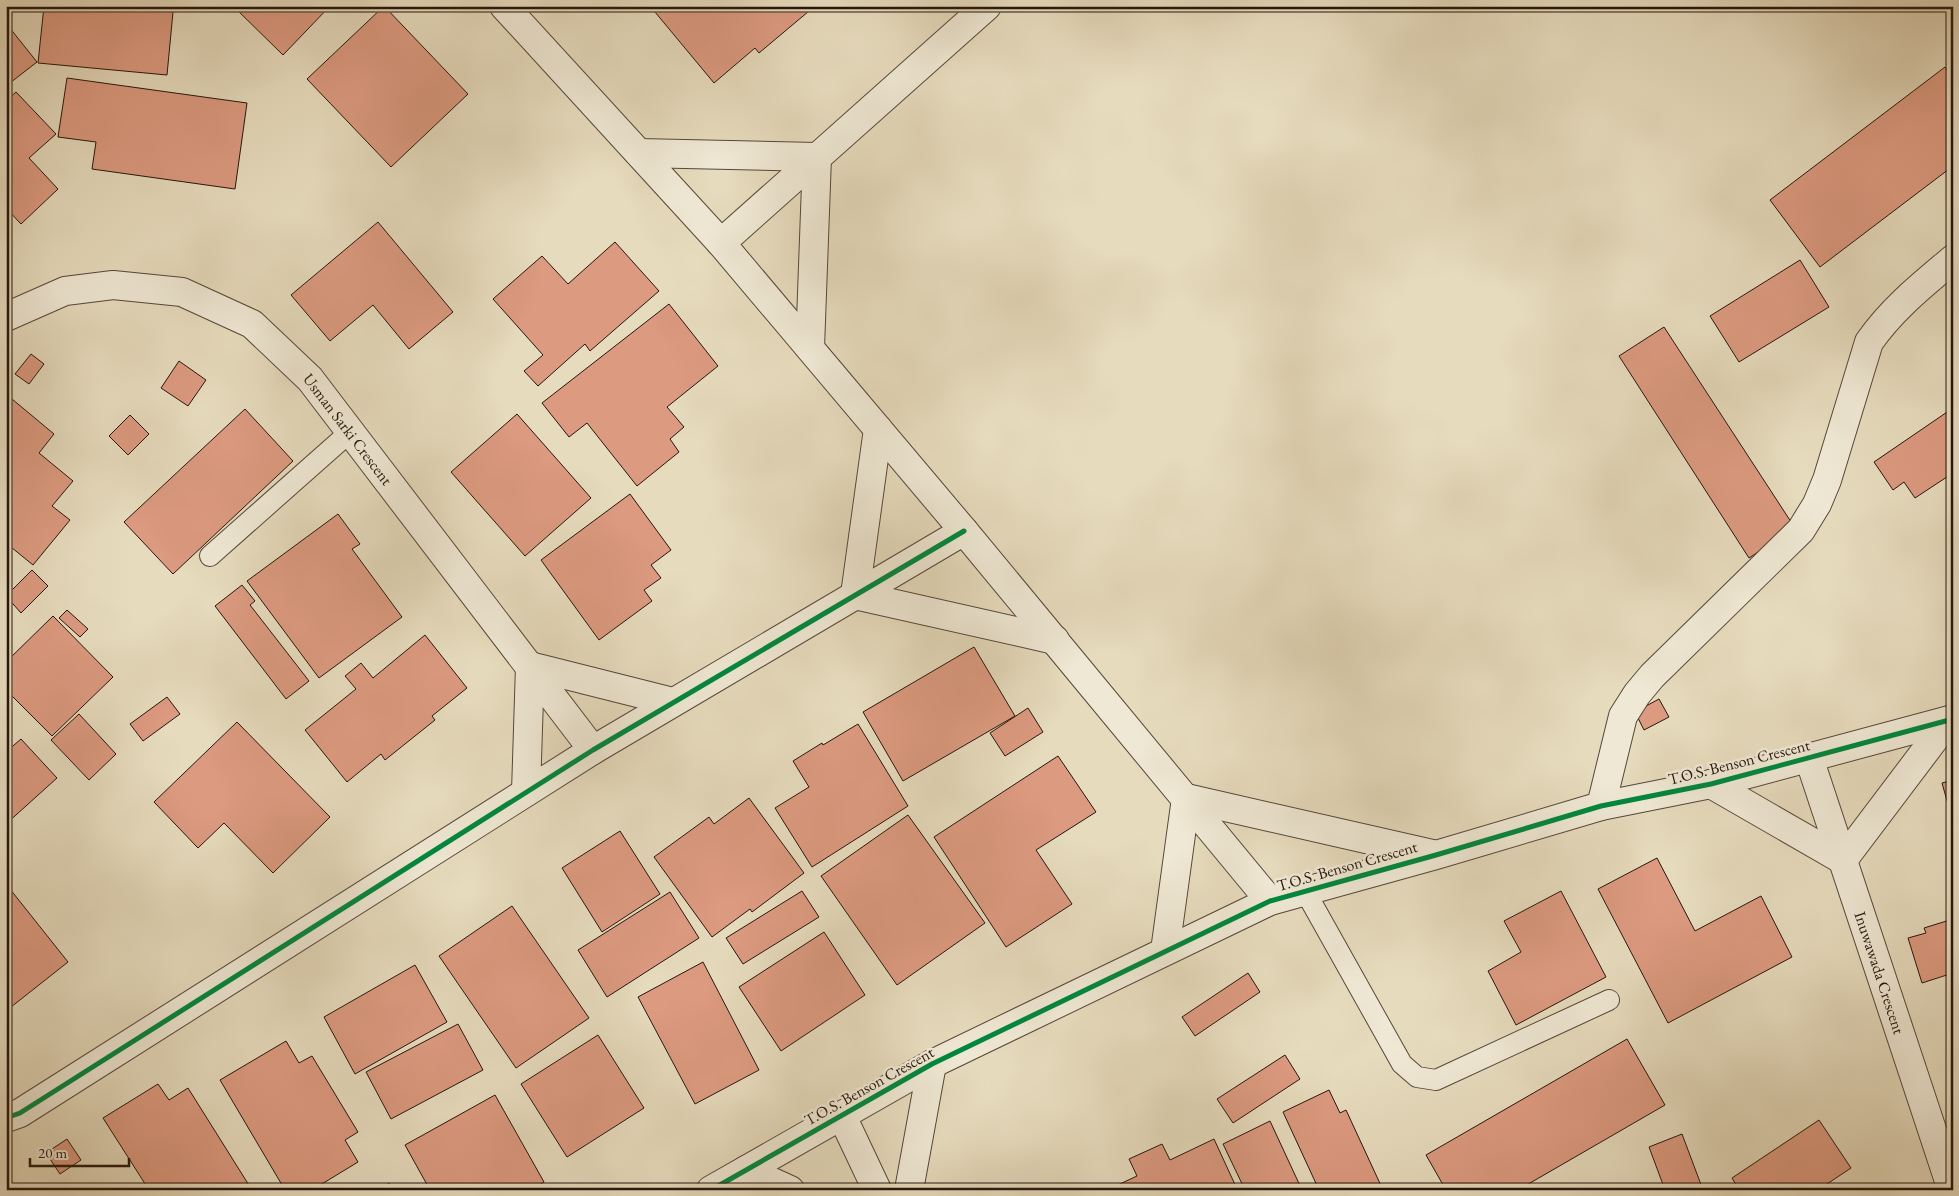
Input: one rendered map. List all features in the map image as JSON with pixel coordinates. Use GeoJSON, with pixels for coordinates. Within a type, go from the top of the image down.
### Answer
{"type":"FeatureCollection","features":[{"type":"Feature","properties":{"kind":"street"},"geometry":{"type":"LineString","coordinates":[[504,6],[721,243],[1055,640],[1270,901]]}},
{"type":"Feature","properties":{"kind":"street"},"geometry":{"type":"LineString","coordinates":[[721,243],[986,6]]}},
{"type":"Feature","properties":{"kind":"street"},"geometry":{"type":"LineString","coordinates":[[639,153],[817,157]]}},
{"type":"Feature","properties":{"kind":"street"},"geometry":{"type":"LineString","coordinates":[[810,348],[817,157]]}},
{"type":"Feature","properties":{"kind":"street"},"geometry":{"type":"LineString","coordinates":[[1601,806],[1623,716],[1637,694],[1652,676],[1801,530],[1817,504],[1828,480],[1869,342],[1897,306],[1953,259]]}},
{"type":"Feature","properties":{"kind":"street","name":"Usman Sarki Crescent"},"geometry":{"type":"LineString","coordinates":[[6,317],[65,291],[113,286],[182,292],[252,324],[310,379],[592,750]]}},
{"type":"Feature","properties":{"kind":"street"},"geometry":{"type":"LineString","coordinates":[[855,595],[878,429]]}},
{"type":"Feature","properties":{"kind":"street"},"geometry":{"type":"LineString","coordinates":[[6,1118],[20,1113],[592,750],[964,531]]}},
{"type":"Feature","properties":{"kind":"street"},"geometry":{"type":"LineString","coordinates":[[855,595],[1055,640]]}},
{"type":"Feature","properties":{"kind":"street"},"geometry":{"type":"LineString","coordinates":[[526,792],[530,666],[673,702]]}},
{"type":"Feature","properties":{"kind":"street"},"geometry":{"type":"LineString","coordinates":[[1711,784],[1843,860],[1950,720]]}},
{"type":"Feature","properties":{"kind":"street","name":"T.O.S. Benson Crescent"},"geometry":{"type":"LineString","coordinates":[[711,1190],[932,1064],[1270,901],[1436,855],[1601,806],[1711,784],[1950,720]]}},
{"type":"Feature","properties":{"kind":"street","name":"Inuwawada Crescent"},"geometry":{"type":"LineString","coordinates":[[1810,758],[1952,1187]]}},
{"type":"Feature","properties":{"kind":"street"},"geometry":{"type":"LineString","coordinates":[[1186,798],[1436,855]]}},
{"type":"Feature","properties":{"kind":"street"},"geometry":{"type":"LineString","coordinates":[[1165,951],[1186,798]]}},
{"type":"Feature","properties":{"kind":"street"},"geometry":{"type":"LineString","coordinates":[[909,1190],[932,1064]]}},
{"type":"Feature","properties":{"kind":"street"},"geometry":{"type":"LineString","coordinates":[[842,1116],[877,1190]]}},
{"type":"Feature","properties":{"kind":"street"},"geometry":{"type":"LineString","coordinates":[[746,1170],[790,1190]]}},
{"type":"Feature","properties":{"kind":"lane"},"geometry":{"type":"LineString","coordinates":[[210,556],[350,432]]}},
{"type":"Feature","properties":{"kind":"lane"},"geometry":{"type":"LineString","coordinates":[[1305,891],[1402,1064],[1417,1077],[1436,1080],[1609,1000]]}},
{"type":"Feature","properties":{"kind":"building"},"geometry":{"type":"Polygon","coordinates":[[[6,6],[9,6],[13,11],[6,17],[6,6]]]}},
{"type":"Feature","properties":{"kind":"building"},"geometry":{"type":"Polygon","coordinates":[[[44,6],[106,6],[173,12],[167,75],[38,63],[44,6]]]}},
{"type":"Feature","properties":{"kind":"building"},"geometry":{"type":"Polygon","coordinates":[[[233,6],[330,6],[283,55],[233,6]]]}},
{"type":"Feature","properties":{"kind":"building"},"geometry":{"type":"Polygon","coordinates":[[[384,6],[468,94],[391,167],[307,79],[384,6]]]}},
{"type":"Feature","properties":{"kind":"building"},"geometry":{"type":"Polygon","coordinates":[[[650,6],[815,6],[759,53],[755,48],[714,83],[650,6]]]}},
{"type":"Feature","properties":{"kind":"building"},"geometry":{"type":"Polygon","coordinates":[[[9,27],[37,62],[6,86],[6,29],[9,27]]]}},
{"type":"Feature","properties":{"kind":"building"},"geometry":{"type":"Polygon","coordinates":[[[1945,67],[1953,78],[1953,166],[1820,267],[1770,200],[1945,67]]]}},
{"type":"Feature","properties":{"kind":"building"},"geometry":{"type":"Polygon","coordinates":[[[67,78],[247,103],[235,189],[92,169],[96,142],[58,137],[67,78]]]}},
{"type":"Feature","properties":{"kind":"building"},"geometry":{"type":"Polygon","coordinates":[[[16,92],[56,134],[29,158],[58,189],[21,224],[6,208],[6,101],[16,92]]]}},
{"type":"Feature","properties":{"kind":"building"},"geometry":{"type":"Polygon","coordinates":[[[378,222],[453,312],[409,349],[373,305],[330,341],[291,295],[378,222]]]}},
{"type":"Feature","properties":{"kind":"building"},"geometry":{"type":"Polygon","coordinates":[[[615,242],[659,291],[590,351],[585,344],[538,386],[524,371],[543,355],[493,299],[542,256],[568,284],[615,242]]]}},
{"type":"Feature","properties":{"kind":"building"},"geometry":{"type":"Polygon","coordinates":[[[1800,260],[1829,307],[1739,362],[1710,316],[1800,260]]]}},
{"type":"Feature","properties":{"kind":"building"},"geometry":{"type":"Polygon","coordinates":[[[669,304],[718,366],[667,407],[684,427],[670,439],[679,452],[637,486],[587,423],[569,437],[542,403],[669,304]]]}},
{"type":"Feature","properties":{"kind":"building"},"geometry":{"type":"Polygon","coordinates":[[[1664,327],[1795,528],[1749,558],[1619,356],[1664,327]]]}},
{"type":"Feature","properties":{"kind":"building"},"geometry":{"type":"Polygon","coordinates":[[[31,354],[44,364],[29,384],[15,374],[31,354]]]}},
{"type":"Feature","properties":{"kind":"building"},"geometry":{"type":"Polygon","coordinates":[[[179,361],[206,380],[188,406],[161,388],[179,361]]]}},
{"type":"Feature","properties":{"kind":"building"},"geometry":{"type":"Polygon","coordinates":[[[6,394],[54,434],[39,453],[73,481],[52,506],[70,520],[33,565],[6,543],[6,394]]]}},
{"type":"Feature","properties":{"kind":"building"},"geometry":{"type":"Polygon","coordinates":[[[1953,408],[1953,473],[1915,498],[1904,482],[1893,490],[1874,462],[1953,408]]]}},
{"type":"Feature","properties":{"kind":"building"},"geometry":{"type":"Polygon","coordinates":[[[245,409],[293,461],[173,574],[124,522],[245,409]]]}},
{"type":"Feature","properties":{"kind":"building"},"geometry":{"type":"Polygon","coordinates":[[[517,414],[591,498],[525,556],[451,472],[517,414]]]}},
{"type":"Feature","properties":{"kind":"building"},"geometry":{"type":"Polygon","coordinates":[[[130,415],[149,434],[128,455],[109,436],[130,415]]]}},
{"type":"Feature","properties":{"kind":"building"},"geometry":{"type":"Polygon","coordinates":[[[630,494],[671,550],[651,565],[661,578],[644,590],[652,601],[599,640],[541,560],[630,494]]]}},
{"type":"Feature","properties":{"kind":"building"},"geometry":{"type":"Polygon","coordinates":[[[338,514],[360,544],[352,549],[402,617],[319,678],[247,581],[338,514]]]}},
{"type":"Feature","properties":{"kind":"building"},"geometry":{"type":"Polygon","coordinates":[[[32,570],[48,586],[21,613],[6,596],[32,570]]]}},
{"type":"Feature","properties":{"kind":"building"},"geometry":{"type":"Polygon","coordinates":[[[242,585],[255,601],[250,605],[309,681],[286,699],[215,606],[242,585]]]}},
{"type":"Feature","properties":{"kind":"building"},"geometry":{"type":"Polygon","coordinates":[[[67,610],[88,629],[80,637],[59,618],[67,610]]]}},
{"type":"Feature","properties":{"kind":"building"},"geometry":{"type":"Polygon","coordinates":[[[53,616],[113,677],[52,736],[6,690],[6,662],[53,616]]]}},
{"type":"Feature","properties":{"kind":"building"},"geometry":{"type":"Polygon","coordinates":[[[425,635],[467,688],[432,716],[435,720],[385,760],[381,754],[347,782],[305,730],[356,689],[345,676],[361,663],[373,678],[425,635]]]}},
{"type":"Feature","properties":{"kind":"building"},"geometry":{"type":"Polygon","coordinates":[[[974,647],[1015,716],[903,781],[863,712],[974,647]]]}},
{"type":"Feature","properties":{"kind":"building"},"geometry":{"type":"Polygon","coordinates":[[[167,697],[180,714],[143,741],[130,724],[167,697]]]}},
{"type":"Feature","properties":{"kind":"building"},"geometry":{"type":"Polygon","coordinates":[[[1659,699],[1669,717],[1644,730],[1635,712],[1659,699]]]}},
{"type":"Feature","properties":{"kind":"building"},"geometry":{"type":"Polygon","coordinates":[[[1028,708],[1043,732],[1005,756],[990,733],[1028,708]]]}},
{"type":"Feature","properties":{"kind":"building"},"geometry":{"type":"Polygon","coordinates":[[[79,714],[116,754],[89,780],[51,740],[79,714]]]}},
{"type":"Feature","properties":{"kind":"building"},"geometry":{"type":"Polygon","coordinates":[[[237,722],[330,817],[273,873],[224,823],[198,848],[154,802],[237,722]]]}},
{"type":"Feature","properties":{"kind":"building"},"geometry":{"type":"Polygon","coordinates":[[[858,724],[908,806],[812,867],[775,808],[809,787],[793,761],[858,724]]]}},
{"type":"Feature","properties":{"kind":"building"},"geometry":{"type":"Polygon","coordinates":[[[21,739],[57,778],[6,824],[6,752],[21,739]]]}},
{"type":"Feature","properties":{"kind":"building"},"geometry":{"type":"Polygon","coordinates":[[[1058,756],[1096,812],[1036,850],[1072,904],[1006,947],[934,837],[1058,756]]]}},
{"type":"Feature","properties":{"kind":"building"},"geometry":{"type":"Polygon","coordinates":[[[1953,780],[1953,822],[1942,783],[1953,780]]]}},
{"type":"Feature","properties":{"kind":"building"},"geometry":{"type":"Polygon","coordinates":[[[749,798],[804,873],[752,912],[750,909],[712,937],[654,857],[709,817],[714,824],[749,798]]]}},
{"type":"Feature","properties":{"kind":"building"},"geometry":{"type":"Polygon","coordinates":[[[908,815],[985,923],[897,985],[821,876],[908,815]]]}},
{"type":"Feature","properties":{"kind":"building"},"geometry":{"type":"Polygon","coordinates":[[[620,831],[660,894],[602,932],[562,868],[620,831]]]}},
{"type":"Feature","properties":{"kind":"building"},"geometry":{"type":"Polygon","coordinates":[[[1657,858],[1695,931],[1761,896],[1792,957],[1668,1023],[1598,889],[1657,858]]]}},
{"type":"Feature","properties":{"kind":"building"},"geometry":{"type":"Polygon","coordinates":[[[6,884],[68,962],[6,1011],[6,884]]]}},
{"type":"Feature","properties":{"kind":"building"},"geometry":{"type":"Polygon","coordinates":[[[802,891],[819,917],[743,964],[726,938],[802,891]]]}},
{"type":"Feature","properties":{"kind":"building"},"geometry":{"type":"Polygon","coordinates":[[[1561,891],[1606,977],[1516,1025],[1488,971],[1521,952],[1504,921],[1561,891]]]}},
{"type":"Feature","properties":{"kind":"building"},"geometry":{"type":"Polygon","coordinates":[[[670,892],[699,938],[607,997],[578,950],[670,892]]]}},
{"type":"Feature","properties":{"kind":"building"},"geometry":{"type":"Polygon","coordinates":[[[512,906],[589,1018],[516,1068],[439,956],[512,906]]]}},
{"type":"Feature","properties":{"kind":"building"},"geometry":{"type":"Polygon","coordinates":[[[1953,919],[1953,973],[1922,983],[1908,938],[1926,933],[1924,928],[1953,919]]]}},
{"type":"Feature","properties":{"kind":"building"},"geometry":{"type":"Polygon","coordinates":[[[824,932],[865,995],[781,1051],[739,987],[824,932]]]}},
{"type":"Feature","properties":{"kind":"building"},"geometry":{"type":"Polygon","coordinates":[[[703,962],[759,1070],[695,1104],[638,997],[703,962]]]}},
{"type":"Feature","properties":{"kind":"building"},"geometry":{"type":"Polygon","coordinates":[[[415,965],[447,1022],[355,1074],[324,1017],[415,965]]]}},
{"type":"Feature","properties":{"kind":"building"},"geometry":{"type":"Polygon","coordinates":[[[1248,973],[1260,992],[1195,1036],[1182,1017],[1248,973]]]}},
{"type":"Feature","properties":{"kind":"building"},"geometry":{"type":"Polygon","coordinates":[[[458,1024],[483,1070],[391,1119],[366,1072],[458,1024]]]}},
{"type":"Feature","properties":{"kind":"building"},"geometry":{"type":"Polygon","coordinates":[[[598,1035],[644,1108],[567,1157],[521,1084],[598,1035]]]}},
{"type":"Feature","properties":{"kind":"building"},"geometry":{"type":"Polygon","coordinates":[[[1627,1039],[1665,1105],[1518,1190],[1446,1190],[1426,1155],[1627,1039]]]}},
{"type":"Feature","properties":{"kind":"building"},"geometry":{"type":"Polygon","coordinates":[[[286,1041],[299,1063],[312,1056],[358,1132],[345,1140],[358,1162],[312,1190],[285,1190],[220,1080],[286,1041]]]}},
{"type":"Feature","properties":{"kind":"building"},"geometry":{"type":"Polygon","coordinates":[[[1285,1055],[1300,1079],[1233,1123],[1217,1099],[1285,1055]]]}},
{"type":"Feature","properties":{"kind":"building"},"geometry":{"type":"Polygon","coordinates":[[[158,1084],[169,1100],[188,1088],[252,1190],[149,1190],[103,1118],[158,1084]]]}},
{"type":"Feature","properties":{"kind":"building"},"geometry":{"type":"Polygon","coordinates":[[[1329,1090],[1340,1113],[1346,1110],[1383,1190],[1319,1190],[1283,1112],[1329,1090]]]}},
{"type":"Feature","properties":{"kind":"building"},"geometry":{"type":"Polygon","coordinates":[[[495,1095],[544,1182],[531,1190],[430,1190],[405,1145],[495,1095]]]}},
{"type":"Feature","properties":{"kind":"building"},"geometry":{"type":"Polygon","coordinates":[[[1819,1120],[1851,1168],[1818,1190],[1739,1190],[1732,1178],[1819,1120]]]}},
{"type":"Feature","properties":{"kind":"building"},"geometry":{"type":"Polygon","coordinates":[[[1270,1121],[1302,1190],[1245,1190],[1223,1144],[1270,1121]]]}},
{"type":"Feature","properties":{"kind":"building"},"geometry":{"type":"Polygon","coordinates":[[[1682,1134],[1703,1190],[1665,1190],[1649,1147],[1682,1134]]]}},
{"type":"Feature","properties":{"kind":"building"},"geometry":{"type":"Polygon","coordinates":[[[67,1139],[81,1160],[60,1174],[46,1153],[67,1139]]]}},
{"type":"Feature","properties":{"kind":"building"},"geometry":{"type":"Polygon","coordinates":[[[1214,1139],[1237,1189],[1107,1190],[1137,1176],[1129,1159],[1162,1144],[1170,1160],[1214,1139]]]}},
{"type":"Feature","properties":{"kind":"building"},"geometry":{"type":"Polygon","coordinates":[[[389,1183],[393,1190],[379,1190],[389,1183]]]}},
{"type":"Feature","properties":{"kind":"cycle path"},"geometry":{"type":"LineString","coordinates":[[6,1118],[20,1113],[593,750],[964,531]]}},
{"type":"Feature","properties":{"kind":"cycle path"},"geometry":{"type":"LineString","coordinates":[[711,1190],[932,1064],[1270,901],[1436,855],[1601,806],[1711,784],[1953,719]]}}]}
